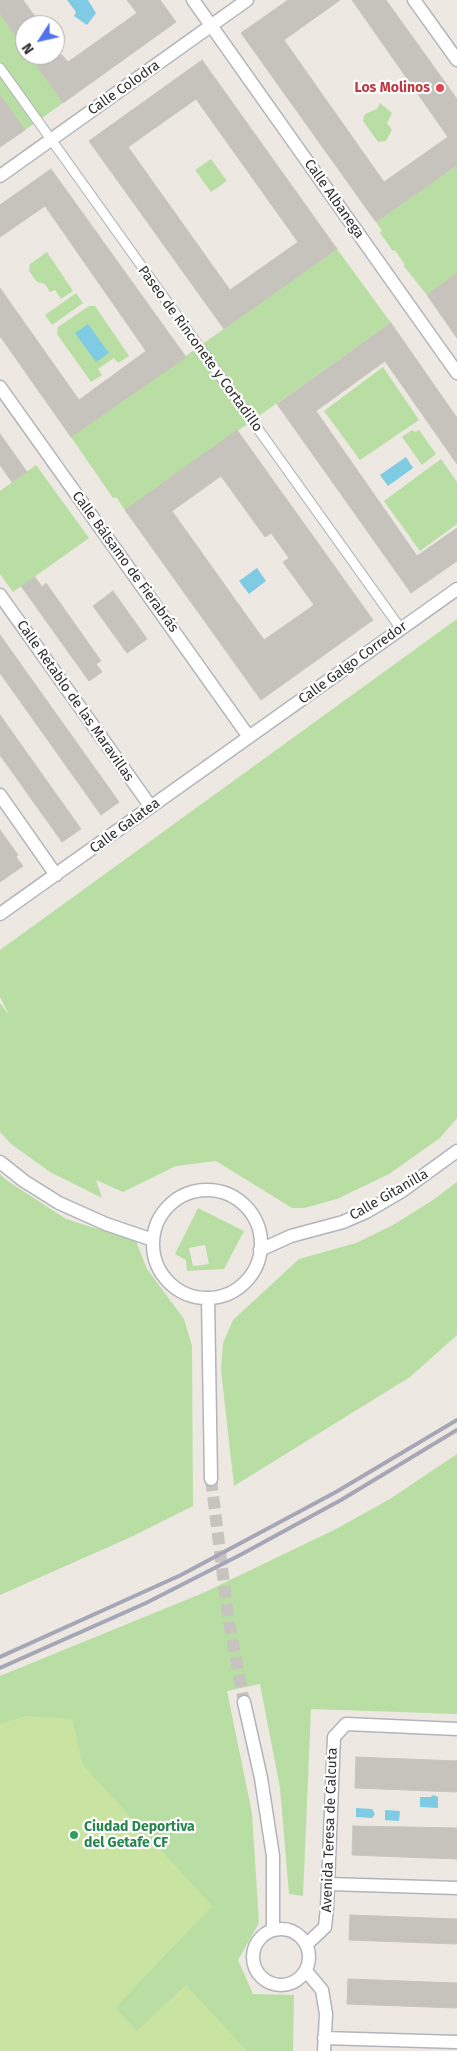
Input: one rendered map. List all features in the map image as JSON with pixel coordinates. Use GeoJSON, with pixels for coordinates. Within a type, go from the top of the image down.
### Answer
{"type":"FeatureCollection","features":[{"type":"Feature","properties":{"kind":"street","name":"Calle Albanega"},"geometry":{"type":"LineString","coordinates":[[193,0],[457,373]]}},
{"type":"Feature","properties":{"kind":"street","name":"Calle Colodra"},"geometry":{"type":"LineString","coordinates":[[0,176],[247,0]]}},
{"type":"Feature","properties":{"kind":"street"},"geometry":{"type":"LineString","coordinates":[[414,0],[457,60]]}},
{"type":"Feature","properties":{"kind":"street","name":"Paseo de Rinconete y Cortadillo"},"geometry":{"type":"LineString","coordinates":[[0,68],[401,629]]}},
{"type":"Feature","properties":{"kind":"street","name":"Calle Bálsamo de Fierabrás"},"geometry":{"type":"LineString","coordinates":[[0,387],[250,737]]}},
{"type":"Feature","properties":{"kind":"street","name":"Calle Galgo Corredor"},"geometry":{"type":"LineString","coordinates":[[250,737],[457,589]]}},
{"type":"Feature","properties":{"kind":"street","name":"Calle Retablo de las Maravillas"},"geometry":{"type":"LineString","coordinates":[[0,595],[151,807]]}},
{"type":"Feature","properties":{"kind":"street","name":"Calle Galatea"},"geometry":{"type":"LineString","coordinates":[[0,914],[250,737]]}},
{"type":"Feature","properties":{"kind":"street"},"geometry":{"type":"LineString","coordinates":[[0,796],[56,875]]}},
{"type":"Feature","properties":{"kind":"street","name":"Calle Gitanilla"},"geometry":{"type":"LineString","coordinates":[[260,1250],[292,1236],[343,1222],[366,1212],[402,1191],[457,1151]]}},
{"type":"Feature","properties":{"kind":"street"},"geometry":{"type":"LineString","coordinates":[[0,1162],[24,1181],[59,1203],[106,1224],[152,1240]]}},
{"type":"Feature","properties":{"kind":"street"},"geometry":{"type":"LineString","coordinates":[[214,1190],[232,1196],[242,1203],[254,1217],[259,1231],[260,1250],[254,1271],[241,1285],[222,1296],[208,1298],[186,1294],[170,1283],[163,1275],[154,1258],[152,1240],[161,1215],[174,1200],[191,1192],[214,1190]]}},
{"type":"Feature","properties":{"kind":"street"},"geometry":{"type":"LineString","coordinates":[[208,1298],[211,1480]]}},
{"type":"Feature","properties":{"kind":"street"},"geometry":{"type":"LineString","coordinates":[[244,1702],[261,1778],[273,1856],[273,1930]]}},
{"type":"Feature","properties":{"kind":"street","name":"Avenida Teresa de Calcuta"},"geometry":{"type":"LineString","coordinates":[[307,1944],[325,1927],[329,1884],[334,1737],[346,1724],[457,1729]]}},
{"type":"Feature","properties":{"kind":"street"},"geometry":{"type":"LineString","coordinates":[[329,1884],[457,1888]]}},
{"type":"Feature","properties":{"kind":"street"},"geometry":{"type":"LineString","coordinates":[[273,1930],[293,1931],[301,1936],[307,1944],[309,1953],[306,1971],[293,1983],[284,1986],[275,1985],[259,1975],[253,1958],[254,1949],[258,1940],[265,1934],[273,1930]]}},
{"type":"Feature","properties":{"kind":"street"},"geometry":{"type":"LineString","coordinates":[[306,1971],[322,1990],[326,2014],[324,2051]]}},
{"type":"Feature","properties":{"kind":"street"},"geometry":{"type":"LineString","coordinates":[[324,2038],[457,2042]]}},
{"type":"Feature","properties":{"kind":"green space"},"geometry":{"type":"Polygon","coordinates":[[[0,14],[15,35],[15,65],[36,65],[63,103],[25,130],[0,95],[0,14]]]}},
{"type":"Feature","properties":{"kind":"green space"},"geometry":{"type":"Polygon","coordinates":[[[380,103],[392,113],[387,123],[392,130],[386,141],[378,142],[363,121],[365,114],[377,109],[380,103]]]}},
{"type":"Feature","properties":{"kind":"green space"},"geometry":{"type":"Polygon","coordinates":[[[211,159],[227,181],[211,192],[195,170],[211,159]]]}},
{"type":"Feature","properties":{"kind":"green space"},"geometry":{"type":"Polygon","coordinates":[[[457,165],[457,273],[427,295],[403,265],[405,265],[395,250],[393,251],[380,233],[382,231],[376,222],[457,165]]]}},
{"type":"Feature","properties":{"kind":"green space"},"geometry":{"type":"Polygon","coordinates":[[[337,249],[391,323],[125,510],[116,497],[113,498],[71,437],[337,249]]]}},
{"type":"Feature","properties":{"kind":"green space"},"geometry":{"type":"Polygon","coordinates":[[[47,252],[73,291],[61,299],[55,290],[50,292],[45,284],[37,282],[29,271],[30,264],[47,252]]]}},
{"type":"Feature","properties":{"kind":"green space"},"geometry":{"type":"Polygon","coordinates":[[[76,293],[83,303],[52,325],[45,315],[76,293]]]}},
{"type":"Feature","properties":{"kind":"green space"},"geometry":{"type":"Polygon","coordinates":[[[89,306],[95,306],[129,356],[118,363],[114,358],[98,369],[102,375],[91,382],[57,334],[58,327],[89,306]]]}},
{"type":"Feature","properties":{"kind":"green space"},"geometry":{"type":"Polygon","coordinates":[[[383,367],[419,420],[360,460],[324,411],[383,367]]]}},
{"type":"Feature","properties":{"kind":"green space"},"geometry":{"type":"Polygon","coordinates":[[[412,430],[415,432],[419,430],[436,454],[422,465],[402,437],[412,430]]]}},
{"type":"Feature","properties":{"kind":"green space"},"geometry":{"type":"Polygon","coordinates":[[[441,459],[457,482],[457,524],[420,551],[384,501],[441,459]]]}},
{"type":"Feature","properties":{"kind":"green space"},"geometry":{"type":"Polygon","coordinates":[[[36,465],[89,538],[13,592],[0,574],[0,491],[36,465]]]}},
{"type":"Feature","properties":{"kind":"green space"},"geometry":{"type":"Polygon","coordinates":[[[457,619],[457,1118],[440,1138],[389,1174],[337,1199],[304,1208],[292,1208],[216,1161],[176,1166],[123,1192],[96,1180],[102,1198],[50,1172],[11,1144],[0,1132],[0,1003],[9,1015],[0,997],[0,950],[457,619]]]}},
{"type":"Feature","properties":{"kind":"green space"},"geometry":{"type":"Polygon","coordinates":[[[0,1174],[6,1180],[66,1219],[136,1241],[147,1269],[184,1319],[192,1346],[193,1506],[131,1537],[0,1595],[0,1174]]]}},
{"type":"Feature","properties":{"kind":"green space"},"geometry":{"type":"Polygon","coordinates":[[[457,1182],[457,1335],[410,1377],[234,1486],[221,1370],[223,1343],[233,1320],[299,1259],[356,1243],[393,1225],[433,1200],[457,1182]]]}},
{"type":"Feature","properties":{"kind":"green space"},"geometry":{"type":"Polygon","coordinates":[[[198,1208],[244,1231],[224,1269],[187,1271],[186,1260],[175,1254],[198,1208]],[[205,1245],[189,1248],[193,1266],[209,1264],[205,1245]]]}},
{"type":"Feature","properties":{"kind":"green space"},"geometry":{"type":"Polygon","coordinates":[[[457,1454],[457,1714],[311,1709],[303,1896],[289,1894],[280,1788],[260,1684],[227,1691],[252,1813],[259,1923],[238,1960],[253,1994],[294,1995],[293,2051],[0,2051],[0,1676],[203,1593],[336,1529],[390,1499],[457,1454]]]}},
{"type":"Feature","properties":{"kind":"green space","name":"Ciudad Deportiva del Getafe CF"},"geometry":{"type":"Polygon","coordinates":[[[26,1716],[72,1719],[83,1765],[212,1906],[115,2008],[137,2031],[186,1985],[247,2051],[0,2051],[0,1724],[26,1716]]]}},
{"type":"Feature","properties":{"kind":"water"},"geometry":{"type":"Polygon","coordinates":[[[67,0],[88,0],[96,13],[87,25],[74,16],[76,12],[67,0]]]}},
{"type":"Feature","properties":{"kind":"water"},"geometry":{"type":"Polygon","coordinates":[[[88,324],[109,353],[96,362],[75,333],[88,324]]]}},
{"type":"Feature","properties":{"kind":"water"},"geometry":{"type":"Polygon","coordinates":[[[406,457],[413,468],[388,486],[380,475],[406,457]]]}},
{"type":"Feature","properties":{"kind":"water"},"geometry":{"type":"Polygon","coordinates":[[[257,568],[266,581],[249,594],[239,581],[257,568]]]}},
{"type":"Feature","properties":{"kind":"water"},"geometry":{"type":"Polygon","coordinates":[[[433,1795],[438,1797],[438,1808],[420,1807],[420,1797],[431,1797],[433,1795]]]}},
{"type":"Feature","properties":{"kind":"water"},"geometry":{"type":"Polygon","coordinates":[[[356,1808],[372,1809],[375,1814],[372,1818],[356,1817],[356,1808]]]}},
{"type":"Feature","properties":{"kind":"water"},"geometry":{"type":"Polygon","coordinates":[[[385,1810],[400,1811],[399,1821],[385,1820],[385,1810]]]}},
{"type":"Feature","properties":{"kind":"building"},"geometry":{"type":"Polygon","coordinates":[[[0,0],[23,0],[34,15],[15,15],[15,35],[0,14],[0,0]]]}},
{"type":"Feature","properties":{"kind":"building"},"geometry":{"type":"Polygon","coordinates":[[[127,0],[160,0],[176,22],[63,103],[36,65],[65,65],[65,58],[68,62],[137,13],[127,0]]]}},
{"type":"Feature","properties":{"kind":"building"},"geometry":{"type":"Polygon","coordinates":[[[288,0],[340,0],[284,40],[384,182],[448,137],[352,0],[386,0],[457,99],[457,165],[376,222],[241,33],[288,0]]]}},
{"type":"Feature","properties":{"kind":"building"},"geometry":{"type":"Polygon","coordinates":[[[202,60],[337,249],[224,329],[89,141],[202,60]],[[196,99],[128,147],[230,290],[298,242],[196,99]]]}},
{"type":"Feature","properties":{"kind":"building"},"geometry":{"type":"Polygon","coordinates":[[[0,95],[25,130],[0,147],[0,95]]]}},
{"type":"Feature","properties":{"kind":"building"},"geometry":{"type":"Polygon","coordinates":[[[51,169],[186,357],[71,437],[0,336],[0,288],[79,400],[146,351],[45,206],[0,237],[0,205],[51,169]]]}},
{"type":"Feature","properties":{"kind":"building"},"geometry":{"type":"Polygon","coordinates":[[[457,273],[457,338],[427,295],[457,273]]]}},
{"type":"Feature","properties":{"kind":"building"},"geometry":{"type":"Polygon","coordinates":[[[391,323],[457,418],[457,464],[385,361],[316,411],[417,556],[457,528],[457,561],[411,593],[277,404],[391,323]]]}},
{"type":"Feature","properties":{"kind":"building"},"geometry":{"type":"Polygon","coordinates":[[[237,430],[373,620],[261,700],[125,510],[237,430]],[[221,476],[172,511],[264,640],[314,605],[283,562],[289,558],[279,544],[271,533],[265,537],[221,476]]]}},
{"type":"Feature","properties":{"kind":"building"},"geometry":{"type":"Polygon","coordinates":[[[0,434],[27,472],[12,482],[0,465],[0,434]]]}},
{"type":"Feature","properties":{"kind":"building"},"geometry":{"type":"Polygon","coordinates":[[[35,577],[42,587],[46,583],[101,661],[96,664],[102,672],[89,681],[21,586],[35,577]]]}},
{"type":"Feature","properties":{"kind":"building"},"geometry":{"type":"Polygon","coordinates":[[[113,591],[147,639],[127,653],[93,606],[113,591]]]}},
{"type":"Feature","properties":{"kind":"building"},"geometry":{"type":"Polygon","coordinates":[[[0,635],[119,802],[101,815],[0,673],[0,635]]]}},
{"type":"Feature","properties":{"kind":"building"},"geometry":{"type":"Polygon","coordinates":[[[0,715],[81,829],[62,842],[0,755],[0,715]]]}},
{"type":"Feature","properties":{"kind":"building"},"geometry":{"type":"Polygon","coordinates":[[[0,830],[18,855],[16,857],[23,866],[0,882],[0,830]]]}},
{"type":"Feature","properties":{"kind":"building"},"geometry":{"type":"Polygon","coordinates":[[[356,1757],[457,1761],[457,1792],[355,1788],[356,1757]]]}},
{"type":"Feature","properties":{"kind":"building"},"geometry":{"type":"Polygon","coordinates":[[[353,1826],[457,1828],[457,1859],[352,1855],[353,1826]]]}},
{"type":"Feature","properties":{"kind":"building"},"geometry":{"type":"Polygon","coordinates":[[[350,1915],[457,1919],[457,1944],[349,1940],[350,1915]]]}},
{"type":"Feature","properties":{"kind":"building"},"geometry":{"type":"Polygon","coordinates":[[[348,1979],[457,1983],[457,2008],[347,2004],[348,1979]]]}},
{"type":"Feature","properties":{"kind":"tunnel"},"geometry":{"type":"LineString","coordinates":[[211,1479],[228,1616],[244,1702]]}},
{"type":"Feature","properties":{"kind":"railway"},"geometry":{"type":"LineString","coordinates":[[0,1657],[181,1575],[336,1492],[457,1420]]}},
{"type":"Feature","properties":{"kind":"railway"},"geometry":{"type":"LineString","coordinates":[[0,1668],[146,1603],[242,1554],[341,1500],[457,1430]]}},
{"type":"Feature","properties":{"kind":"place","name":"Los Molinos"},"geometry":{"type":"Point","coordinates":[440,88]}},
{"type":"Feature","properties":{"kind":"place","name":"Ciudad Deportiva del Getafe CF"},"geometry":{"type":"Point","coordinates":[74,1835]}}]}
